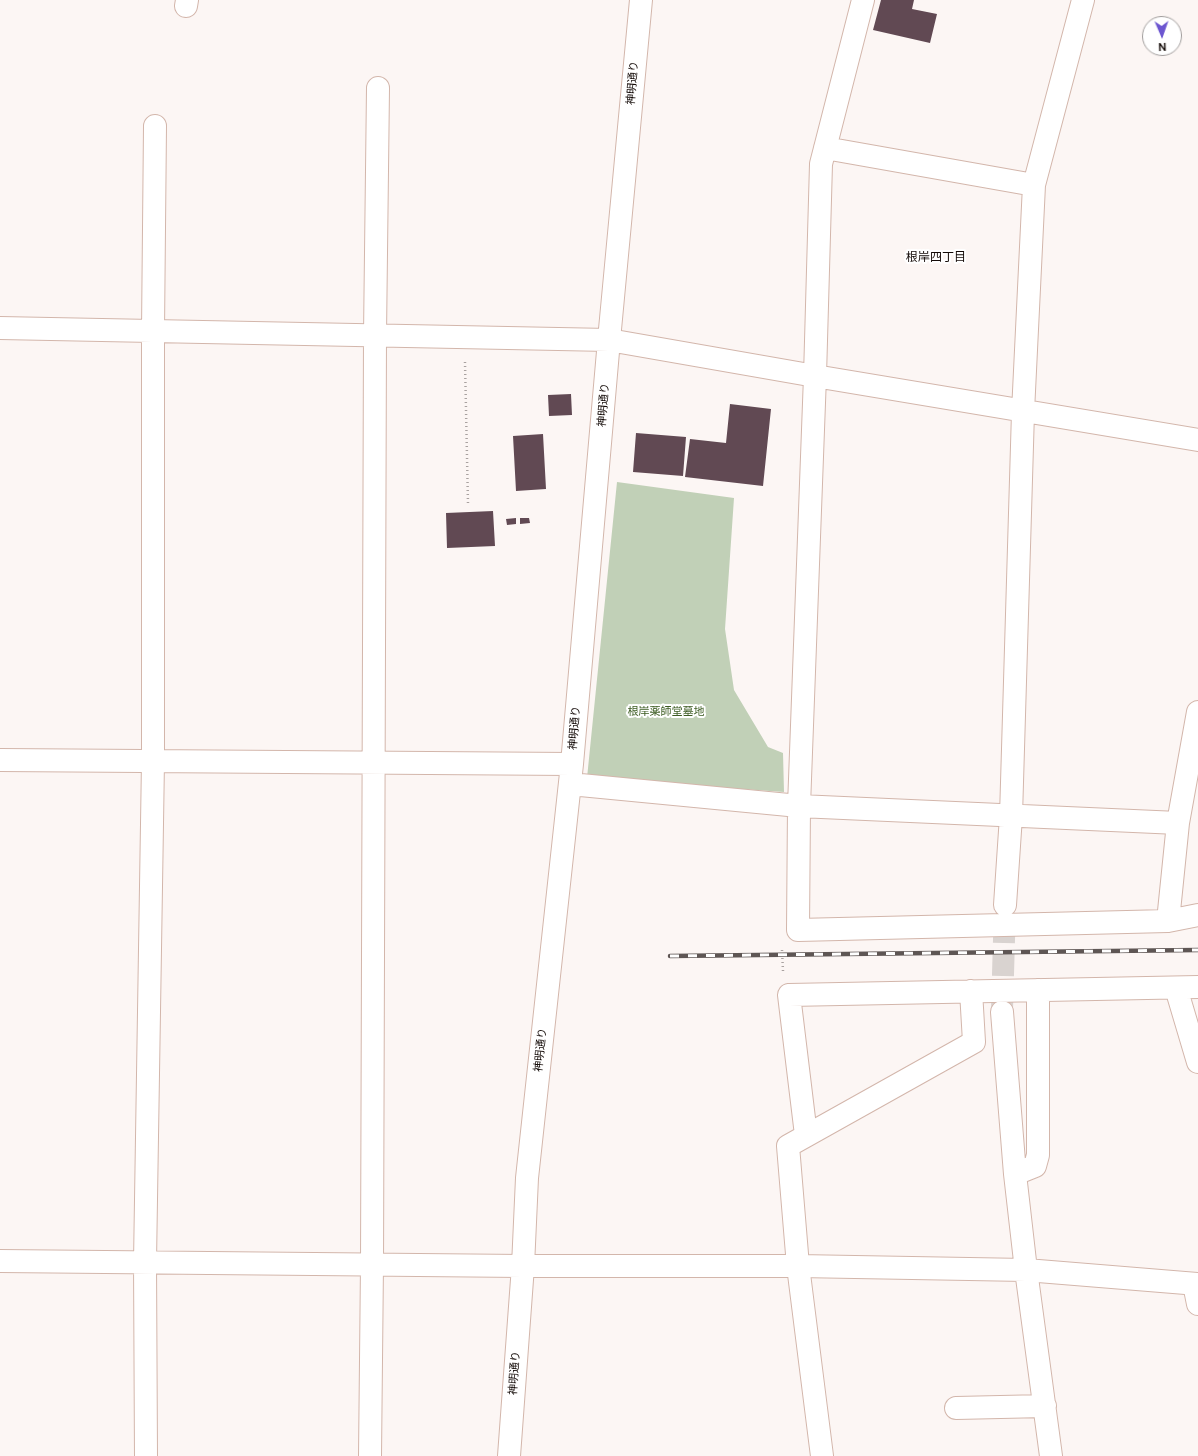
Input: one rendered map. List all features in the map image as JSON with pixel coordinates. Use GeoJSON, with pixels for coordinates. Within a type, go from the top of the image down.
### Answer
{"type":"FeatureCollection","features":[{"type":"Feature","properties":{"kind":"street","name":"神明通り"},"geometry":{"type":"LineString","coordinates":[[509,1456],[523,1266],[527,1178],[571,774],[609,340],[641,0]]}},
{"type":"Feature","properties":{"kind":"street"},"geometry":{"type":"LineString","coordinates":[[863,0],[821,164],[815,376],[799,806],[798,930],[1168,921],[1198,915]]}},
{"type":"Feature","properties":{"kind":"street"},"geometry":{"type":"LineString","coordinates":[[1005,904],[1012,816],[1023,412],[1034,185],[1083,0]]}},
{"type":"Feature","properties":{"kind":"street"},"geometry":{"type":"LineString","coordinates":[[370,1456],[375,335],[378,88]]}},
{"type":"Feature","properties":{"kind":"street"},"geometry":{"type":"LineString","coordinates":[[146,1456],[145,1262],[153,761],[153,330],[155,126]]}},
{"type":"Feature","properties":{"kind":"street"},"geometry":{"type":"LineString","coordinates":[[825,148],[1034,185]]}},
{"type":"Feature","properties":{"kind":"street"},"geometry":{"type":"LineString","coordinates":[[0,328],[609,340],[1023,412],[1198,440]]}},
{"type":"Feature","properties":{"kind":"street"},"geometry":{"type":"LineString","coordinates":[[1168,921],[1178,823],[1198,712]]}},
{"type":"Feature","properties":{"kind":"street"},"geometry":{"type":"LineString","coordinates":[[0,760],[374,762],[571,774],[799,806],[1178,823]]}},
{"type":"Feature","properties":{"kind":"street"},"geometry":{"type":"LineString","coordinates":[[1176,988],[1198,1062]]}},
{"type":"Feature","properties":{"kind":"street"},"geometry":{"type":"LineString","coordinates":[[806,1136],[789,995],[1198,988]]}},
{"type":"Feature","properties":{"kind":"street"},"geometry":{"type":"LineString","coordinates":[[1015,1174],[1035,1166],[1038,1155],[1038,990]]}},
{"type":"Feature","properties":{"kind":"street"},"geometry":{"type":"LineString","coordinates":[[822,1456],[798,1266],[788,1146],[974,1042],[971,991]]}},
{"type":"Feature","properties":{"kind":"street"},"geometry":{"type":"LineString","coordinates":[[1002,1012],[1015,1174],[1026,1270],[1051,1456]]}},
{"type":"Feature","properties":{"kind":"street"},"geometry":{"type":"LineString","coordinates":[[0,1261],[523,1266],[798,1266],[1026,1270],[1197,1290]]}},
{"type":"Feature","properties":{"kind":"street"},"geometry":{"type":"LineString","coordinates":[[956,1408],[1045,1406]]}},
{"type":"Feature","properties":{"kind":"path"},"geometry":{"type":"LineString","coordinates":[[465,337],[468,504]]}},
{"type":"Feature","properties":{"kind":"path"},"geometry":{"type":"LineString","coordinates":[[782,948],[783,977]]}},
{"type":"Feature","properties":{"kind":"green space","name":"根岸薬師堂墓地"},"geometry":{"type":"Polygon","coordinates":[[[617,482],[734,498],[725,629],[734,690],[768,747],[783,753],[784,792],[587,778],[617,482]]]}},
{"type":"Feature","properties":{"kind":"building"},"geometry":{"type":"Polygon","coordinates":[[[881,0],[914,0],[912,9],[937,14],[930,43],[873,30],[881,0]]]}},
{"type":"Feature","properties":{"kind":"building"},"geometry":{"type":"Polygon","coordinates":[[[571,394],[572,415],[549,416],[548,395],[571,394]]]}},
{"type":"Feature","properties":{"kind":"building"},"geometry":{"type":"Polygon","coordinates":[[[730,404],[771,409],[763,486],[685,477],[690,439],[726,443],[730,404]]]}},
{"type":"Feature","properties":{"kind":"building"},"geometry":{"type":"Polygon","coordinates":[[[636,433],[686,437],[683,476],[633,472],[636,433]]]}},
{"type":"Feature","properties":{"kind":"building"},"geometry":{"type":"Polygon","coordinates":[[[543,434],[546,489],[516,491],[513,436],[543,434]]]}},
{"type":"Feature","properties":{"kind":"building"},"geometry":{"type":"Polygon","coordinates":[[[493,511],[495,546],[447,548],[446,513],[493,511]]]}},
{"type":"Feature","properties":{"kind":"building"},"geometry":{"type":"Polygon","coordinates":[[[516,518],[516,524],[507,525],[506,519],[516,518]]]}},
{"type":"Feature","properties":{"kind":"building"},"geometry":{"type":"Polygon","coordinates":[[[520,518],[529,518],[530,523],[520,524],[520,518]]]}},
{"type":"Feature","properties":{"kind":"tunnel"},"geometry":{"type":"LineString","coordinates":[[1002,1009],[1005,905]]}},
{"type":"Feature","properties":{"kind":"railway"},"geometry":{"type":"LineString","coordinates":[[670,956],[1198,950]]}},
{"type":"Feature","properties":{"kind":"district","name":"根岸四丁目"},"geometry":{"type":"Point","coordinates":[936,258]}}]}
